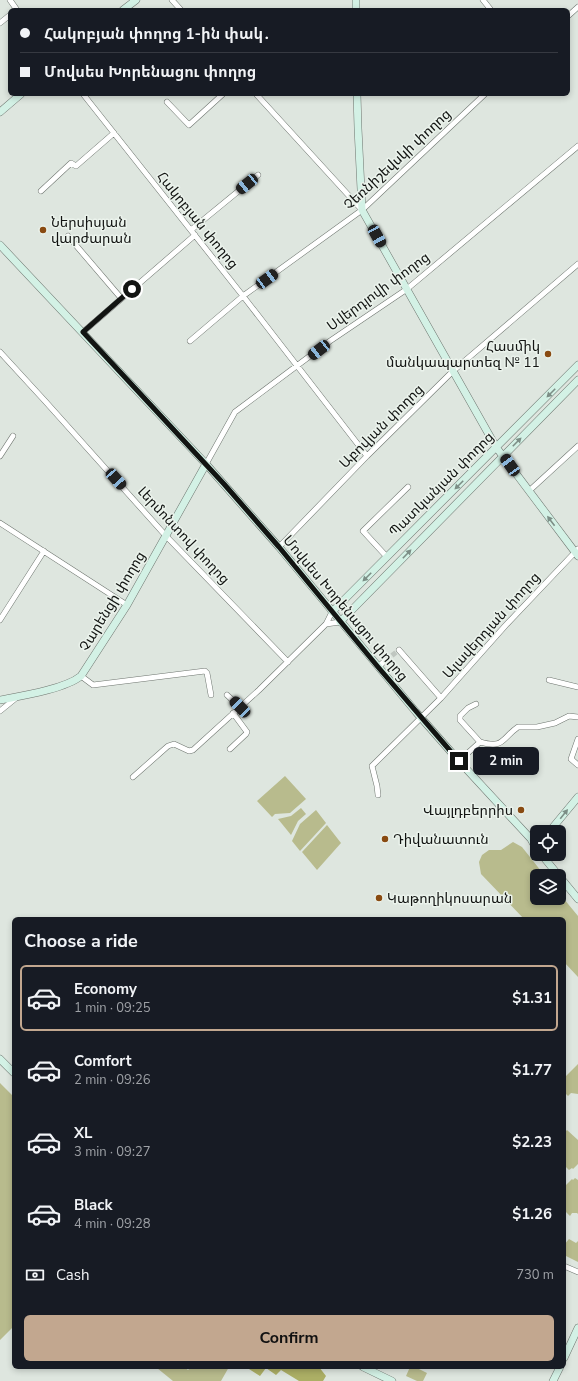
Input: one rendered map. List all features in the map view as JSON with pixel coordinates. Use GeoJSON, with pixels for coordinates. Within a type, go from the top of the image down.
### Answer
{"type":"FeatureCollection","features":[{"type":"Feature","properties":{"kind":"main road"},"geometry":{"type":"LineString","coordinates":[[126,8],[136,0]]}},
{"type":"Feature","properties":{"kind":"main road"},"geometry":{"type":"LineString","coordinates":[[0,112],[19,96]]}},
{"type":"Feature","properties":{"kind":"main road"},"geometry":{"type":"LineString","coordinates":[[357,96],[362,210],[496,446],[577,552]]}},
{"type":"Feature","properties":{"kind":"main road","name":"Մովսես Խորենացու փողոց"},"geometry":{"type":"LineString","coordinates":[[0,245],[206,464],[279,547],[340,622],[459,761],[530,838]]}},
{"type":"Feature","properties":{"kind":"main road","name":"Պատկանյան փողոց"},"geometry":{"type":"LineString","coordinates":[[332,612],[578,365]]}},
{"type":"Feature","properties":{"kind":"main road","name":"Պատկանյան փողոց"},"geometry":{"type":"LineString","coordinates":[[340,622],[578,380]]}},
{"type":"Feature","properties":{"kind":"main road","name":"Չարենցի փողոց"},"geometry":{"type":"LineString","coordinates":[[81,676],[127,604],[206,464]]}},
{"type":"Feature","properties":{"kind":"main road"},"geometry":{"type":"LineString","coordinates":[[0,700],[50,689],[76,681],[81,676]]}},
{"type":"Feature","properties":{"kind":"main road"},"geometry":{"type":"LineString","coordinates":[[555,825],[578,797]]}},
{"type":"Feature","properties":{"kind":"main road"},"geometry":{"type":"LineString","coordinates":[[547,861],[578,899]]}},
{"type":"Feature","properties":{"kind":"main road"},"geometry":{"type":"LineString","coordinates":[[0,1059],[12,1071]]}},
{"type":"Feature","properties":{"kind":"main road"},"geometry":{"type":"LineString","coordinates":[[566,1354],[578,1328]]}},
{"type":"Feature","properties":{"kind":"main road"},"geometry":{"type":"LineString","coordinates":[[366,1369],[383,1379],[392,1381]]}},
{"type":"Feature","properties":{"kind":"main road"},"geometry":{"type":"LineString","coordinates":[[553,1381],[559,1369]]}},
{"type":"Feature","properties":{"kind":"street"},"geometry":{"type":"LineString","coordinates":[[172,0],[179,8]]}},
{"type":"Feature","properties":{"kind":"street"},"geometry":{"type":"LineString","coordinates":[[483,0],[489,8]]}},
{"type":"Feature","properties":{"kind":"street"},"geometry":{"type":"LineString","coordinates":[[570,14],[578,7]]}},
{"type":"Feature","properties":{"kind":"street"},"geometry":{"type":"LineString","coordinates":[[0,23],[8,17]]}},
{"type":"Feature","properties":{"kind":"street","name":"Հակոբյան փողոց"},"geometry":{"type":"LineString","coordinates":[[85,96],[367,456]]}},
{"type":"Feature","properties":{"kind":"street"},"geometry":{"type":"LineString","coordinates":[[167,102],[189,126],[221,96]]}},
{"type":"Feature","properties":{"kind":"street"},"geometry":{"type":"LineString","coordinates":[[258,96],[362,210]]}},
{"type":"Feature","properties":{"kind":"street","name":"Չեռնիշեվսկի փողոց"},"geometry":{"type":"LineString","coordinates":[[190,341],[243,296],[362,210],[483,96]]}},
{"type":"Feature","properties":{"kind":"street"},"geometry":{"type":"LineString","coordinates":[[41,191],[71,163],[76,166],[114,133]]}},
{"type":"Feature","properties":{"kind":"street","name":"Սվերդլովի փողոց"},"geometry":{"type":"LineString","coordinates":[[206,464],[235,412],[330,341],[407,289],[578,146]]}},
{"type":"Feature","properties":{"kind":"street"},"geometry":{"type":"LineString","coordinates":[[191,230],[258,174]]}},
{"type":"Feature","properties":{"kind":"street"},"geometry":{"type":"LineString","coordinates":[[83,332],[195,235]]}},
{"type":"Feature","properties":{"kind":"street"},"geometry":{"type":"LineString","coordinates":[[68,236],[121,298]]}},
{"type":"Feature","properties":{"kind":"street","name":"Աբովյան փողոց"},"geometry":{"type":"LineString","coordinates":[[279,547],[367,456],[453,371],[578,264]]}},
{"type":"Feature","properties":{"kind":"street","name":"Լերմոնտով փողոց"},"geometry":{"type":"LineString","coordinates":[[0,352],[45,400],[166,536],[288,662]]}},
{"type":"Feature","properties":{"kind":"street"},"geometry":{"type":"LineString","coordinates":[[0,455],[13,436]]}},
{"type":"Feature","properties":{"kind":"street"},"geometry":{"type":"LineString","coordinates":[[529,491],[578,446]]}},
{"type":"Feature","properties":{"kind":"street"},"geometry":{"type":"LineString","coordinates":[[387,557],[363,531],[408,486]]}},
{"type":"Feature","properties":{"kind":"street"},"geometry":{"type":"LineString","coordinates":[[0,523],[127,604]]}},
{"type":"Feature","properties":{"kind":"street"},"geometry":{"type":"LineString","coordinates":[[0,620],[44,551]]}},
{"type":"Feature","properties":{"kind":"street","name":"Ալավերդյան փողոց"},"geometry":{"type":"LineString","coordinates":[[378,795],[378,786],[372,766],[422,718],[577,552]]}},
{"type":"Feature","properties":{"kind":"street","name":"Պատկանյան փողոց"},"geometry":{"type":"LineString","coordinates":[[133,777],[168,746],[174,744],[189,751],[193,750],[288,662],[326,624],[332,612]]}},
{"type":"Feature","properties":{"kind":"street"},"geometry":{"type":"LineString","coordinates":[[326,624],[340,622]]}},
{"type":"Feature","properties":{"kind":"street"},"geometry":{"type":"LineString","coordinates":[[399,650],[441,698]]}},
{"type":"Feature","properties":{"kind":"street"},"geometry":{"type":"LineString","coordinates":[[378,667],[386,660]]}},
{"type":"Feature","properties":{"kind":"street"},"geometry":{"type":"LineString","coordinates":[[81,676],[93,685],[205,671],[207,673],[211,695]]}},
{"type":"Feature","properties":{"kind":"street"},"geometry":{"type":"LineString","coordinates":[[549,680],[578,687]]}},
{"type":"Feature","properties":{"kind":"street"},"geometry":{"type":"LineString","coordinates":[[227,695],[240,707]]}},
{"type":"Feature","properties":{"kind":"street"},"geometry":{"type":"LineString","coordinates":[[0,712],[18,696]]}},
{"type":"Feature","properties":{"kind":"street"},"geometry":{"type":"LineString","coordinates":[[476,704],[468,708],[460,716],[460,720],[480,742],[489,744],[500,743],[518,727],[537,727],[555,723],[570,716],[578,717]]}},
{"type":"Feature","properties":{"kind":"street"},"geometry":{"type":"LineString","coordinates":[[230,749],[247,732],[233,713]]}},
{"type":"Feature","properties":{"kind":"street"},"geometry":{"type":"LineString","coordinates":[[578,739],[571,759],[578,765]]}},
{"type":"Feature","properties":{"kind":"street"},"geometry":{"type":"LineString","coordinates":[[459,761],[480,742]]}},
{"type":"Feature","properties":{"kind":"street"},"geometry":{"type":"LineString","coordinates":[[566,1267],[578,1272]]}},
{"type":"Feature","properties":{"kind":"green space"},"geometry":{"type":"Polygon","coordinates":[[[285,776],[306,799],[290,813],[275,814],[272,817],[257,801],[285,776]]]}},
{"type":"Feature","properties":{"kind":"green space"},"geometry":{"type":"Polygon","coordinates":[[[301,808],[306,814],[298,821],[291,835],[278,819],[291,816],[301,808]]]}},
{"type":"Feature","properties":{"kind":"green space"},"geometry":{"type":"Polygon","coordinates":[[[316,810],[326,823],[300,851],[292,841],[300,824],[316,810]]]}},
{"type":"Feature","properties":{"kind":"green space"},"geometry":{"type":"Polygon","coordinates":[[[327,825],[341,843],[317,870],[302,852],[327,825]]]}},
{"type":"Feature","properties":{"kind":"green space"},"geometry":{"type":"Polygon","coordinates":[[[513,842],[522,847],[530,857],[530,861],[533,861],[539,869],[530,869],[530,905],[566,905],[566,901],[578,916],[578,977],[566,964],[566,917],[522,917],[481,874],[479,862],[482,855],[489,850],[501,850],[513,842]]]}},
{"type":"Feature","properties":{"kind":"green space"},"geometry":{"type":"Polygon","coordinates":[[[578,1064],[578,1094],[571,1093],[568,1096],[566,1094],[566,1076],[578,1064]]]}},
{"type":"Feature","properties":{"kind":"green space"},"geometry":{"type":"Polygon","coordinates":[[[0,1083],[12,1095],[12,1328],[0,1340],[0,1083]]]}},
{"type":"Feature","properties":{"kind":"green space"},"geometry":{"type":"Polygon","coordinates":[[[567,1130],[578,1140],[578,1164],[573,1169],[572,1168],[569,1170],[566,1167],[567,1130]]]}},
{"type":"Feature","properties":{"kind":"green space"},"geometry":{"type":"Polygon","coordinates":[[[575,1178],[578,1180],[578,1214],[572,1213],[570,1216],[566,1212],[566,1185],[572,1179],[573,1180],[575,1178]]]}},
{"type":"Feature","properties":{"kind":"green space"},"geometry":{"type":"Polygon","coordinates":[[[569,1239],[576,1243],[578,1241],[578,1262],[566,1256],[566,1243],[569,1239]]]}},
{"type":"Feature","properties":{"kind":"green space"},"geometry":{"type":"Polygon","coordinates":[[[158,1369],[228,1369],[221,1381],[173,1381],[158,1369]]]}},
{"type":"Feature","properties":{"kind":"green space"},"geometry":{"type":"Polygon","coordinates":[[[249,1369],[265,1369],[260,1376],[249,1369]]]}},
{"type":"Feature","properties":{"kind":"green space"},"geometry":{"type":"Polygon","coordinates":[[[267,1369],[321,1369],[326,1376],[323,1381],[299,1381],[281,1370],[276,1375],[267,1369]]]}},
{"type":"Feature","properties":{"kind":"green space"},"geometry":{"type":"Polygon","coordinates":[[[409,1369],[419,1369],[427,1373],[423,1381],[417,1381],[406,1376],[409,1369]]]}},
{"type":"Feature","properties":{"kind":"tunnel"},"geometry":{"type":"LineString","coordinates":[[386,660],[399,650]]}},
{"type":"Feature","properties":{"kind":"place","name":"Ներսիսյան վարժարան"},"geometry":{"type":"Point","coordinates":[43,230]}},
{"type":"Feature","properties":{"kind":"place","name":"Հասմիկ մանկապարտեզ № 11"},"geometry":{"type":"Point","coordinates":[548,354]}},
{"type":"Feature","properties":{"kind":"place","name":"Վայլդբերրիս"},"geometry":{"type":"Point","coordinates":[521,810]}},
{"type":"Feature","properties":{"kind":"place","name":"Դիվանատուն"},"geometry":{"type":"Point","coordinates":[385,839]}},
{"type":"Feature","properties":{"kind":"place","name":"Կաթողիկոսարան"},"geometry":{"type":"Point","coordinates":[379,898]}},
{"type":"Feature","properties":{"kind":"route"},"geometry":{"type":"LineString","coordinates":[[132,289],[83,332],[224,484],[459,761]]}}]}
